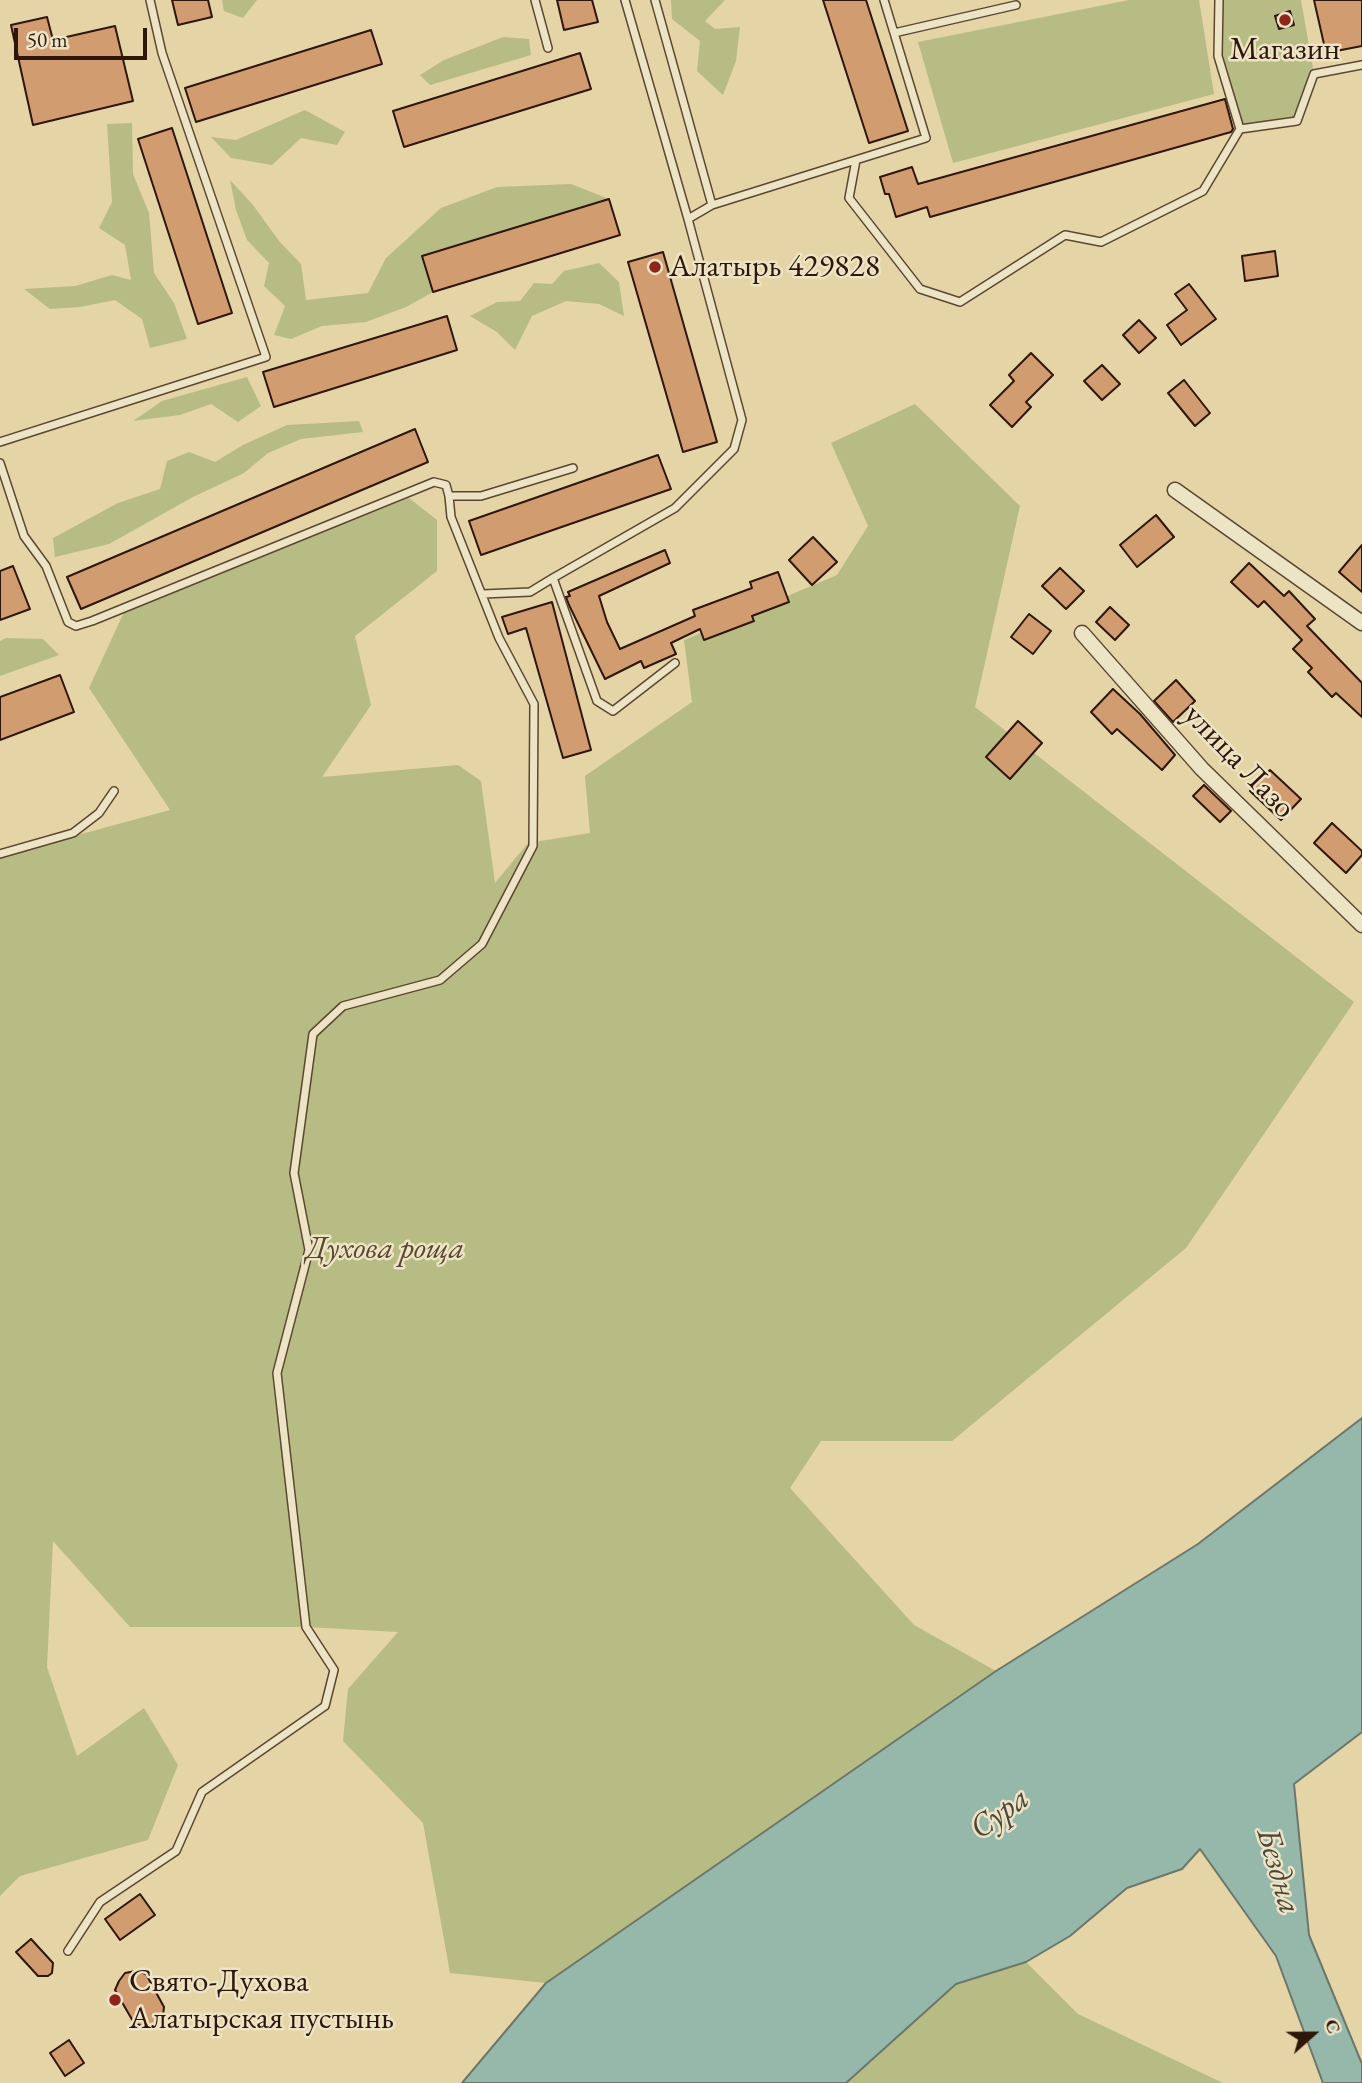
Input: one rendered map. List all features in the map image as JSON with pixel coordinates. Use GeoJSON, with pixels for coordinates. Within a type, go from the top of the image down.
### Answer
{"type":"FeatureCollection","features":[{"type":"Feature","properties":{"kind":"street"},"geometry":{"type":"LineString","coordinates":[[1175,490],[1362,623]]}},
{"type":"Feature","properties":{"kind":"street","name":"улица Лазо"},"geometry":{"type":"LineString","coordinates":[[1082,633],[1202,769],[1362,925]]}},
{"type":"Feature","properties":{"kind":"lane"},"geometry":{"type":"LineString","coordinates":[[0,442],[266,358],[162,53],[150,0]]}},
{"type":"Feature","properties":{"kind":"lane"},"geometry":{"type":"LineString","coordinates":[[536,0],[548,48]]}},
{"type":"Feature","properties":{"kind":"lane"},"geometry":{"type":"LineString","coordinates":[[483,594],[530,592],[675,508],[734,449],[743,420],[625,0]]}},
{"type":"Feature","properties":{"kind":"lane"},"geometry":{"type":"LineString","coordinates":[[654,0],[712,205]]}},
{"type":"Feature","properties":{"kind":"lane"},"geometry":{"type":"LineString","coordinates":[[688,219],[712,205],[926,138],[884,0]]}},
{"type":"Feature","properties":{"kind":"lane"},"geometry":{"type":"LineString","coordinates":[[856,160],[849,198],[920,289],[960,302],[1065,235],[1101,242],[1203,191],[1240,130],[1218,56],[1219,0]]}},
{"type":"Feature","properties":{"kind":"lane"},"geometry":{"type":"LineString","coordinates":[[894,33],[1016,5]]}},
{"type":"Feature","properties":{"kind":"lane"},"geometry":{"type":"LineString","coordinates":[[1240,130],[1297,121],[1314,74],[1362,65]]}},
{"type":"Feature","properties":{"kind":"lane"},"geometry":{"type":"LineString","coordinates":[[0,463],[24,536],[46,566],[68,622],[76,626],[434,482],[446,485],[451,517],[499,638],[534,704],[533,846],[482,944],[440,980],[343,1006],[313,1034],[294,1173],[309,1250],[277,1373],[306,1627],[334,1670],[325,1706],[202,1792],[176,1851],[100,1902],[68,1951]]}},
{"type":"Feature","properties":{"kind":"lane"},"geometry":{"type":"LineString","coordinates":[[449,496],[481,496],[573,468]]}},
{"type":"Feature","properties":{"kind":"lane"},"geometry":{"type":"LineString","coordinates":[[554,578],[597,701],[613,711],[675,663]]}},
{"type":"Feature","properties":{"kind":"lane"},"geometry":{"type":"LineString","coordinates":[[0,854],[73,833],[99,813],[114,791]]}},
{"type":"Feature","properties":{"kind":"green space"},"geometry":{"type":"Polygon","coordinates":[[[222,0],[257,0],[243,18],[224,11],[222,0]]]}},
{"type":"Feature","properties":{"kind":"green space"},"geometry":{"type":"Polygon","coordinates":[[[671,0],[725,0],[705,21],[715,29],[740,27],[736,61],[723,95],[697,71],[700,41],[672,19],[671,0]]]}},
{"type":"Feature","properties":{"kind":"green space"},"geometry":{"type":"Polygon","coordinates":[[[1129,0],[1199,0],[1214,94],[953,163],[918,42],[1129,0]]]}},
{"type":"Feature","properties":{"kind":"green space"},"geometry":{"type":"Polygon","coordinates":[[[1219,0],[1301,0],[1314,74],[1297,121],[1240,129],[1218,56],[1219,0]]]}},
{"type":"Feature","properties":{"kind":"green space"},"geometry":{"type":"Polygon","coordinates":[[[503,37],[529,39],[531,55],[430,85],[420,75],[444,60],[503,37]]]}},
{"type":"Feature","properties":{"kind":"green space"},"geometry":{"type":"Polygon","coordinates":[[[305,110],[345,132],[337,145],[301,138],[272,165],[231,158],[211,137],[236,140],[305,110]]]}},
{"type":"Feature","properties":{"kind":"green space"},"geometry":{"type":"Polygon","coordinates":[[[132,123],[133,174],[149,213],[154,273],[174,303],[187,339],[150,348],[142,319],[115,300],[80,307],[50,309],[24,289],[75,286],[112,275],[131,280],[125,245],[99,228],[112,202],[107,124],[132,123]]]}},
{"type":"Feature","properties":{"kind":"green space"},"geometry":{"type":"Polygon","coordinates":[[[230,180],[301,264],[306,300],[368,293],[386,258],[441,208],[497,187],[571,184],[609,199],[422,255],[433,292],[406,307],[366,322],[322,326],[291,339],[274,335],[285,306],[264,286],[269,263],[247,240],[236,210],[230,180]]]}},
{"type":"Feature","properties":{"kind":"green space"},"geometry":{"type":"Polygon","coordinates":[[[599,263],[619,282],[624,316],[599,304],[566,301],[532,316],[515,350],[497,332],[470,316],[497,302],[520,301],[534,283],[552,284],[564,271],[599,263]]]}},
{"type":"Feature","properties":{"kind":"green space"},"geometry":{"type":"Polygon","coordinates":[[[247,377],[261,406],[238,422],[211,404],[180,415],[133,421],[162,401],[247,377]]]}},
{"type":"Feature","properties":{"kind":"green space","name":"Духова роща"},"geometry":{"type":"Polygon","coordinates":[[[915,404],[1020,506],[975,707],[1354,1002],[1186,1248],[952,1441],[821,1441],[790,1488],[914,1625],[996,1671],[546,1983],[450,1973],[423,1823],[343,1741],[348,1689],[398,1632],[306,1627],[130,1627],[53,1541],[47,1667],[77,1756],[144,1708],[178,1765],[148,1840],[20,1876],[0,1896],[0,856],[170,810],[89,688],[125,610],[409,498],[437,520],[437,571],[355,636],[371,705],[322,777],[458,765],[481,781],[495,883],[528,843],[590,833],[585,776],[692,702],[684,640],[837,575],[868,526],[831,443],[915,404]]]}},
{"type":"Feature","properties":{"kind":"green space"},"geometry":{"type":"Polygon","coordinates":[[[359,421],[363,432],[301,439],[268,453],[244,473],[193,497],[109,544],[55,557],[53,538],[118,503],[160,489],[167,461],[189,452],[215,462],[243,445],[287,425],[359,421]]]}},
{"type":"Feature","properties":{"kind":"green space"},"geometry":{"type":"Polygon","coordinates":[[[6,638],[43,639],[59,655],[0,676],[0,641],[6,638]]]}},
{"type":"Feature","properties":{"kind":"green space"},"geometry":{"type":"Polygon","coordinates":[[[1026,1962],[1078,2014],[1223,2083],[846,2083],[956,1984],[1026,1962]]]}},
{"type":"Feature","properties":{"kind":"water"},"geometry":{"type":"Polygon","coordinates":[[[1362,1418],[1362,1732],[1294,1784],[1309,1935],[1362,2064],[1362,2083],[1323,2083],[1276,1956],[1200,1849],[1182,1869],[1127,1888],[1070,1936],[1026,1962],[956,1984],[846,2083],[462,2083],[546,1983],[996,1671],[1198,1544],[1362,1418]]]}},
{"type":"Feature","properties":{"kind":"building"},"geometry":{"type":"Polygon","coordinates":[[[172,0],[208,0],[212,17],[178,25],[172,0]]]}},
{"type":"Feature","properties":{"kind":"building"},"geometry":{"type":"Polygon","coordinates":[[[557,0],[592,0],[598,22],[564,30],[557,0]]]}},
{"type":"Feature","properties":{"kind":"building"},"geometry":{"type":"Polygon","coordinates":[[[823,0],[866,0],[908,131],[869,143],[823,0]]]}},
{"type":"Feature","properties":{"kind":"building"},"geometry":{"type":"Polygon","coordinates":[[[1314,0],[1362,0],[1362,46],[1326,53],[1314,0]]]}},
{"type":"Feature","properties":{"kind":"building","name":"Магазин"},"geometry":{"type":"Polygon","coordinates":[[[1290,11],[1294,25],[1279,29],[1275,16],[1290,11]]]}},
{"type":"Feature","properties":{"kind":"building"},"geometry":{"type":"Polygon","coordinates":[[[47,17],[53,40],[115,26],[133,101],[33,125],[11,25],[47,17]]]}},
{"type":"Feature","properties":{"kind":"building"},"geometry":{"type":"Polygon","coordinates":[[[371,30],[382,64],[196,122],[185,88],[371,30]]]}},
{"type":"Feature","properties":{"kind":"building"},"geometry":{"type":"Polygon","coordinates":[[[580,53],[591,89],[404,147],[393,111],[580,53]]]}},
{"type":"Feature","properties":{"kind":"building"},"geometry":{"type":"Polygon","coordinates":[[[1225,99],[1233,129],[1231,132],[930,217],[927,207],[896,217],[880,177],[912,167],[918,184],[1225,99]]]}},
{"type":"Feature","properties":{"kind":"building"},"geometry":{"type":"Polygon","coordinates":[[[172,128],[232,313],[198,324],[138,139],[172,128]]]}},
{"type":"Feature","properties":{"kind":"building"},"geometry":{"type":"Polygon","coordinates":[[[609,199],[620,235],[433,292],[422,256],[609,199]]]}},
{"type":"Feature","properties":{"kind":"building"},"geometry":{"type":"Polygon","coordinates":[[[1275,251],[1278,276],[1245,281],[1242,256],[1275,251]]]}},
{"type":"Feature","properties":{"kind":"building"},"geometry":{"type":"Polygon","coordinates":[[[663,252],[717,442],[683,452],[628,262],[663,252]]]}},
{"type":"Feature","properties":{"kind":"building"},"geometry":{"type":"Polygon","coordinates":[[[1189,284],[1216,319],[1181,345],[1167,325],[1187,310],[1175,294],[1189,284]]]}},
{"type":"Feature","properties":{"kind":"building"},"geometry":{"type":"Polygon","coordinates":[[[447,316],[457,350],[274,407],[263,372],[447,316]]]}},
{"type":"Feature","properties":{"kind":"building"},"geometry":{"type":"Polygon","coordinates":[[[1139,320],[1156,338],[1139,353],[1123,335],[1139,320]]]}},
{"type":"Feature","properties":{"kind":"building"},"geometry":{"type":"Polygon","coordinates":[[[1031,353],[1053,375],[1026,402],[1031,407],[1012,427],[990,405],[1014,381],[1009,375],[1031,353]]]}},
{"type":"Feature","properties":{"kind":"building"},"geometry":{"type":"Polygon","coordinates":[[[1102,365],[1120,384],[1102,400],[1084,381],[1102,365]]]}},
{"type":"Feature","properties":{"kind":"building"},"geometry":{"type":"Polygon","coordinates":[[[1184,380],[1210,413],[1195,426],[1168,393],[1184,380]]]}},
{"type":"Feature","properties":{"kind":"building"},"geometry":{"type":"Polygon","coordinates":[[[415,429],[428,462],[81,609],[67,577],[415,429]]]}},
{"type":"Feature","properties":{"kind":"building"},"geometry":{"type":"Polygon","coordinates":[[[658,455],[671,489],[481,555],[469,521],[658,455]]]}},
{"type":"Feature","properties":{"kind":"building"},"geometry":{"type":"Polygon","coordinates":[[[1156,515],[1174,537],[1137,567],[1120,545],[1156,515]]]}},
{"type":"Feature","properties":{"kind":"building"},"geometry":{"type":"Polygon","coordinates":[[[813,537],[837,562],[812,585],[789,560],[813,537]]]}},
{"type":"Feature","properties":{"kind":"building"},"geometry":{"type":"Polygon","coordinates":[[[1362,545],[1362,592],[1339,572],[1362,545]]]}},
{"type":"Feature","properties":{"kind":"building"},"geometry":{"type":"Polygon","coordinates":[[[665,550],[670,563],[599,596],[607,622],[620,649],[695,616],[693,610],[752,588],[750,582],[778,572],[789,602],[752,616],[754,621],[704,640],[700,629],[671,643],[676,654],[644,668],[641,661],[605,679],[569,605],[566,597],[570,596],[568,592],[665,550]]]}},
{"type":"Feature","properties":{"kind":"building"},"geometry":{"type":"Polygon","coordinates":[[[1249,563],[1284,596],[1289,591],[1315,619],[1307,626],[1362,683],[1362,717],[1336,693],[1332,697],[1308,672],[1312,668],[1293,649],[1302,640],[1264,601],[1258,607],[1231,582],[1249,563]]]}},
{"type":"Feature","properties":{"kind":"building"},"geometry":{"type":"Polygon","coordinates":[[[13,566],[30,609],[0,620],[0,571],[13,566]]]}},
{"type":"Feature","properties":{"kind":"building"},"geometry":{"type":"Polygon","coordinates":[[[1060,568],[1084,591],[1066,609],[1042,586],[1060,568]]]}},
{"type":"Feature","properties":{"kind":"building"},"geometry":{"type":"Polygon","coordinates":[[[552,602],[591,750],[563,758],[526,628],[508,634],[502,617],[552,602]]]}},
{"type":"Feature","properties":{"kind":"building"},"geometry":{"type":"Polygon","coordinates":[[[1110,607],[1129,625],[1115,640],[1096,622],[1110,607]]]}},
{"type":"Feature","properties":{"kind":"building"},"geometry":{"type":"Polygon","coordinates":[[[1029,614],[1051,631],[1033,654],[1011,637],[1029,614]]]}},
{"type":"Feature","properties":{"kind":"building"},"geometry":{"type":"Polygon","coordinates":[[[60,675],[74,712],[0,740],[0,697],[60,675]]]}},
{"type":"Feature","properties":{"kind":"building"},"geometry":{"type":"Polygon","coordinates":[[[1176,680],[1195,701],[1173,722],[1154,701],[1176,680]]]}},
{"type":"Feature","properties":{"kind":"building"},"geometry":{"type":"Polygon","coordinates":[[[1113,689],[1140,714],[1175,755],[1162,770],[1117,729],[1112,734],[1091,712],[1113,689]]]}},
{"type":"Feature","properties":{"kind":"building"},"geometry":{"type":"Polygon","coordinates":[[[1018,721],[1042,743],[1010,779],[986,757],[1018,721]]]}},
{"type":"Feature","properties":{"kind":"building"},"geometry":{"type":"Polygon","coordinates":[[[1270,770],[1301,799],[1281,820],[1250,791],[1270,770]]]}},
{"type":"Feature","properties":{"kind":"building"},"geometry":{"type":"Polygon","coordinates":[[[1204,785],[1231,811],[1220,822],[1193,796],[1204,785]]]}},
{"type":"Feature","properties":{"kind":"building"},"geometry":{"type":"Polygon","coordinates":[[[1332,823],[1362,851],[1362,855],[1346,873],[1314,843],[1332,823]]]}},
{"type":"Feature","properties":{"kind":"building"},"geometry":{"type":"Polygon","coordinates":[[[140,1894],[155,1915],[120,1940],[105,1919],[140,1894]]]}},
{"type":"Feature","properties":{"kind":"building"},"geometry":{"type":"Polygon","coordinates":[[[31,1939],[53,1963],[52,1973],[48,1976],[38,1976],[16,1952],[31,1939]]]}},
{"type":"Feature","properties":{"kind":"building"},"geometry":{"type":"Polygon","coordinates":[[[136,1971],[146,1974],[164,2007],[163,2016],[155,2026],[144,2027],[134,2023],[115,1990],[125,1973],[136,1971]]]}},
{"type":"Feature","properties":{"kind":"building"},"geometry":{"type":"Polygon","coordinates":[[[69,2040],[84,2063],[65,2076],[50,2053],[69,2040]]]}},
{"type":"Feature","properties":{"kind":"place","name":"Магазин"},"geometry":{"type":"Point","coordinates":[1285,20]}},
{"type":"Feature","properties":{"kind":"place","name":"Алатырь 429828"},"geometry":{"type":"Point","coordinates":[655,267]}},
{"type":"Feature","properties":{"kind":"place","name":"Свято-Духова Алатырская пустынь"},"geometry":{"type":"Point","coordinates":[115,2000]}},
{"type":"Feature","properties":{"kind":"water label","name":"Сура"},"geometry":{"type":"Point","coordinates":[1000,1814]}},
{"type":"Feature","properties":{"kind":"water label","name":"Бездна"},"geometry":{"type":"Point","coordinates":[1278,1871]}}]}
